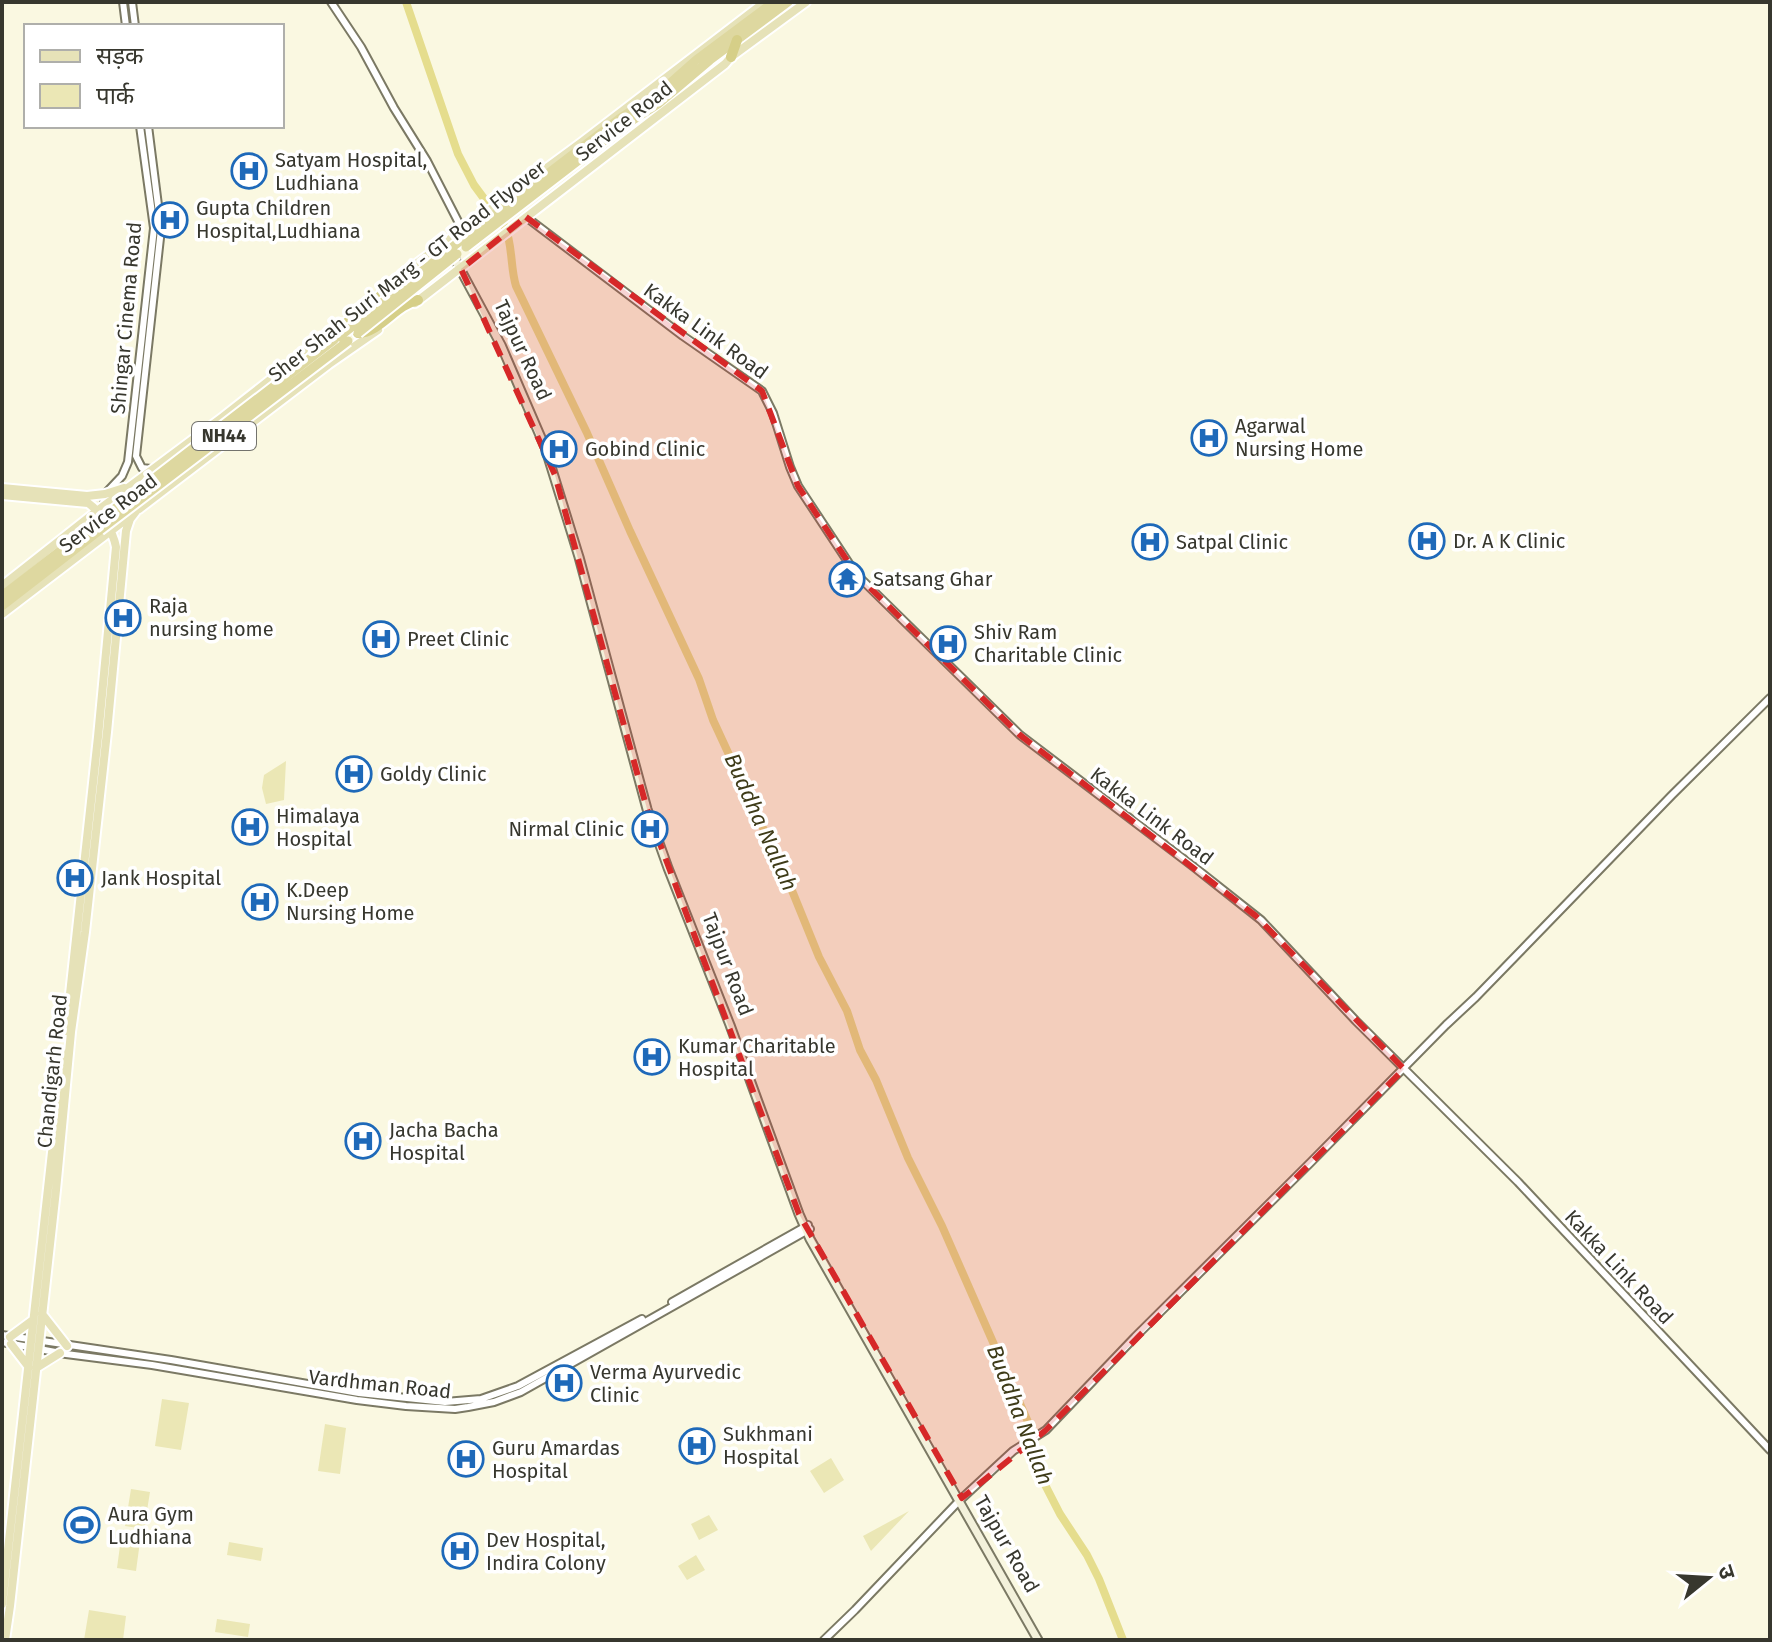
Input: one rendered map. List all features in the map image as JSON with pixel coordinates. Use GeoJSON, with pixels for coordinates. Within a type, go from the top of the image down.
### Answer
{"type":"FeatureCollection","features":[{"type":"Feature","properties":{"kind":"highway","name":"Sher Shah Suri Marg - GT Road Flyover"},"geometry":{"type":"LineString","coordinates":[[102,529],[358,333],[619,119],[660,92],[696,60],[774,2]]}},
{"type":"Feature","properties":{"kind":"highway","name":"NH44"},"geometry":{"type":"LineString","coordinates":[[737,40],[788,2]]}},
{"type":"Feature","properties":{"kind":"highway","name":"Sher Shah Suri Marg - GT Road Flyover"},"geometry":{"type":"LineString","coordinates":[[102,529],[339,337],[526,196],[658,104],[737,40]]}},
{"type":"Feature","properties":{"kind":"highway"},"geometry":{"type":"LineString","coordinates":[[731,57],[737,40]]}},
{"type":"Feature","properties":{"kind":"highway"},"geometry":{"type":"LineString","coordinates":[[339,337],[339,329],[381,293]]}},
{"type":"Feature","properties":{"kind":"highway"},"geometry":{"type":"LineString","coordinates":[[358,333],[368,331],[409,302],[418,300]]}},
{"type":"Feature","properties":{"kind":"highway","name":"NH44"},"geometry":{"type":"LineString","coordinates":[[2,596],[102,529]]}},
{"type":"Feature","properties":{"kind":"highway","name":"NH44"},"geometry":{"type":"LineString","coordinates":[[2,606],[102,529]]}},
{"type":"Feature","properties":{"kind":"main road","name":"Service Road"},"geometry":{"type":"LineString","coordinates":[[2,586],[320,342],[445,241],[582,142],[765,2]]}},
{"type":"Feature","properties":{"kind":"main road","name":"Service Road"},"geometry":{"type":"LineString","coordinates":[[2,614],[102,529],[138,510],[462,267],[806,2]]}},
{"type":"Feature","properties":{"kind":"main road","name":"Tajpur Road"},"geometry":{"type":"LineString","coordinates":[[445,241],[462,267],[501,345],[545,447],[579,557],[647,809],[807,1228],[1040,1640]]}},
{"type":"Feature","properties":{"kind":"main road"},"geometry":{"type":"LineString","coordinates":[[2,488],[80,496],[128,489],[138,499],[138,510]]}},
{"type":"Feature","properties":{"kind":"main road"},"geometry":{"type":"LineString","coordinates":[[2,495],[83,502],[101,508],[102,529]]}},
{"type":"Feature","properties":{"kind":"main road","name":"Chandigarh Road"},"geometry":{"type":"LineString","coordinates":[[37,1316],[56,1190],[126,531],[130,519],[138,510]]}},
{"type":"Feature","properties":{"kind":"main road","name":"Chandigarh Road"},"geometry":{"type":"LineString","coordinates":[[5,1640],[115,567],[116,547],[102,529]]}},
{"type":"Feature","properties":{"kind":"main road"},"geometry":{"type":"LineString","coordinates":[[37,1316],[63,1349],[32,1367],[6,1339],[37,1316]]}},
{"type":"Feature","properties":{"kind":"main road","name":"Chandigarh Road"},"geometry":{"type":"LineString","coordinates":[[2,1604],[32,1367]]}},
{"type":"Feature","properties":{"kind":"street"},"geometry":{"type":"LineString","coordinates":[[123,2],[126,24]]}},
{"type":"Feature","properties":{"kind":"street"},"geometry":{"type":"LineString","coordinates":[[132,2],[135,24]]}},
{"type":"Feature","properties":{"kind":"street"},"geometry":{"type":"LineString","coordinates":[[331,2],[361,47],[427,161],[477,255]]}},
{"type":"Feature","properties":{"kind":"street","name":"Shingar Cinema Road"},"geometry":{"type":"LineString","coordinates":[[105,494],[122,476],[128,462],[154,228],[140,128]]}},
{"type":"Feature","properties":{"kind":"street","name":"Shingar Cinema Road"},"geometry":{"type":"LineString","coordinates":[[148,128],[161,229],[136,456],[142,468],[154,469]]}},
{"type":"Feature","properties":{"kind":"street","name":"Kakka Link Road"},"geometry":{"type":"LineString","coordinates":[[526,217],[683,336],[762,391],[773,413],[798,486],[856,574],[1020,735],[1256,916],[1518,1182],[1770,1450]]}},
{"type":"Feature","properties":{"kind":"street"},"geometry":{"type":"LineString","coordinates":[[101,508],[105,494]]}},
{"type":"Feature","properties":{"kind":"street"},"geometry":{"type":"LineString","coordinates":[[824,1640],[961,1499],[1013,1451],[1046,1430],[1770,698]]}},
{"type":"Feature","properties":{"kind":"street","name":"Vardhman Road"},"geometry":{"type":"LineString","coordinates":[[6,1339],[63,1349],[162,1358],[410,1400],[470,1401],[518,1386],[807,1228]]}},
{"type":"Feature","properties":{"kind":"highlighted area"},"geometry":{"type":"Polygon","coordinates":[[[526,217],[762,391],[798,486],[856,574],[1020,735],[1256,916],[1404,1069],[1046,1430],[962,1498],[799,1214],[647,809],[555,475],[461,269],[526,217]]]}},
{"type":"Feature","properties":{"kind":"green space"},"geometry":{"type":"Polygon","coordinates":[[[286,761],[284,800],[266,804],[262,788],[264,775],[286,761]]]}},
{"type":"Feature","properties":{"kind":"green space"},"geometry":{"type":"Polygon","coordinates":[[[162,1399],[189,1403],[181,1450],[155,1446],[162,1399]]]}},
{"type":"Feature","properties":{"kind":"green space"},"geometry":{"type":"Polygon","coordinates":[[[325,1424],[346,1428],[340,1474],[318,1471],[325,1424]]]}},
{"type":"Feature","properties":{"kind":"green space"},"geometry":{"type":"Polygon","coordinates":[[[831,1458],[844,1480],[824,1493],[810,1471],[831,1458]]]}},
{"type":"Feature","properties":{"kind":"green space"},"geometry":{"type":"Polygon","coordinates":[[[131,1489],[150,1492],[144,1529],[125,1526],[131,1489]]]}},
{"type":"Feature","properties":{"kind":"green space"},"geometry":{"type":"Polygon","coordinates":[[[909,1511],[871,1551],[863,1536],[909,1511]]]}},
{"type":"Feature","properties":{"kind":"green space"},"geometry":{"type":"Polygon","coordinates":[[[709,1515],[718,1530],[699,1540],[691,1524],[709,1515]]]}},
{"type":"Feature","properties":{"kind":"green space"},"geometry":{"type":"Polygon","coordinates":[[[122,1531],[141,1534],[136,1571],[117,1568],[122,1531]]]}},
{"type":"Feature","properties":{"kind":"green space"},"geometry":{"type":"Polygon","coordinates":[[[229,1542],[263,1548],[261,1561],[227,1555],[229,1542]]]}},
{"type":"Feature","properties":{"kind":"green space"},"geometry":{"type":"Polygon","coordinates":[[[696,1555],[705,1570],[687,1580],[678,1566],[696,1555]]]}},
{"type":"Feature","properties":{"kind":"green space"},"geometry":{"type":"Polygon","coordinates":[[[89,1610],[126,1616],[123,1640],[84,1640],[89,1610]]]}},
{"type":"Feature","properties":{"kind":"green space"},"geometry":{"type":"Polygon","coordinates":[[[217,1619],[250,1624],[248,1637],[215,1632],[217,1619]]]}},
{"type":"Feature","properties":{"kind":"waterway","name":"Buddha Nallah"},"geometry":{"type":"LineString","coordinates":[[406,2],[458,154],[474,185],[505,227],[516,286],[699,679],[713,720],[819,957],[847,1011],[860,1050],[876,1080],[908,1158],[942,1226],[1032,1431],[1040,1475],[1060,1514],[1087,1555],[1123,1640]]}},
{"type":"Feature","properties":{"kind":"place","name":"Satyam Hospital, Ludhiana"},"geometry":{"type":"Point","coordinates":[249,171]}},
{"type":"Feature","properties":{"kind":"place","name":"Gupta Children Hospital,Ludhiana"},"geometry":{"type":"Point","coordinates":[170,220]}},
{"type":"Feature","properties":{"kind":"place","name":"Agarwal Nursing Home"},"geometry":{"type":"Point","coordinates":[1209,438]}},
{"type":"Feature","properties":{"kind":"place","name":"Gobind Clinic"},"geometry":{"type":"Point","coordinates":[559,449]}},
{"type":"Feature","properties":{"kind":"place","name":"Dr. A K Clinic"},"geometry":{"type":"Point","coordinates":[1427,541]}},
{"type":"Feature","properties":{"kind":"place","name":"Satpal Clinic"},"geometry":{"type":"Point","coordinates":[1150,542]}},
{"type":"Feature","properties":{"kind":"place","name":"Satsang Ghar"},"geometry":{"type":"Point","coordinates":[847,579]}},
{"type":"Feature","properties":{"kind":"place","name":"Raja nursing home"},"geometry":{"type":"Point","coordinates":[123,618]}},
{"type":"Feature","properties":{"kind":"place","name":"Preet Clinic"},"geometry":{"type":"Point","coordinates":[381,639]}},
{"type":"Feature","properties":{"kind":"place","name":"Shiv Ram Charitable Clinic"},"geometry":{"type":"Point","coordinates":[948,644]}},
{"type":"Feature","properties":{"kind":"place","name":"Goldy Clinic"},"geometry":{"type":"Point","coordinates":[354,774]}},
{"type":"Feature","properties":{"kind":"place","name":"Himalaya Hospital"},"geometry":{"type":"Point","coordinates":[250,827]}},
{"type":"Feature","properties":{"kind":"place","name":"Nirmal Clinic"},"geometry":{"type":"Point","coordinates":[650,829]}},
{"type":"Feature","properties":{"kind":"place","name":"Jank Hospital"},"geometry":{"type":"Point","coordinates":[75,878]}},
{"type":"Feature","properties":{"kind":"place","name":"K.Deep Nursing Home"},"geometry":{"type":"Point","coordinates":[260,902]}},
{"type":"Feature","properties":{"kind":"place","name":"Kumar Charitable Hospital"},"geometry":{"type":"Point","coordinates":[652,1057]}},
{"type":"Feature","properties":{"kind":"place","name":"Jacha Bacha Hospital"},"geometry":{"type":"Point","coordinates":[363,1141]}},
{"type":"Feature","properties":{"kind":"place","name":"Verma Ayurvedic Clinic"},"geometry":{"type":"Point","coordinates":[564,1383]}},
{"type":"Feature","properties":{"kind":"place","name":"Sukhmani Hospital"},"geometry":{"type":"Point","coordinates":[697,1446]}},
{"type":"Feature","properties":{"kind":"place","name":"Guru Amardas Hospital"},"geometry":{"type":"Point","coordinates":[466,1459]}},
{"type":"Feature","properties":{"kind":"place","name":"Aura Gym Ludhiana"},"geometry":{"type":"Point","coordinates":[82,1525]}},
{"type":"Feature","properties":{"kind":"place","name":"Dev Hospital, Indira Colony"},"geometry":{"type":"Point","coordinates":[460,1551]}}]}
